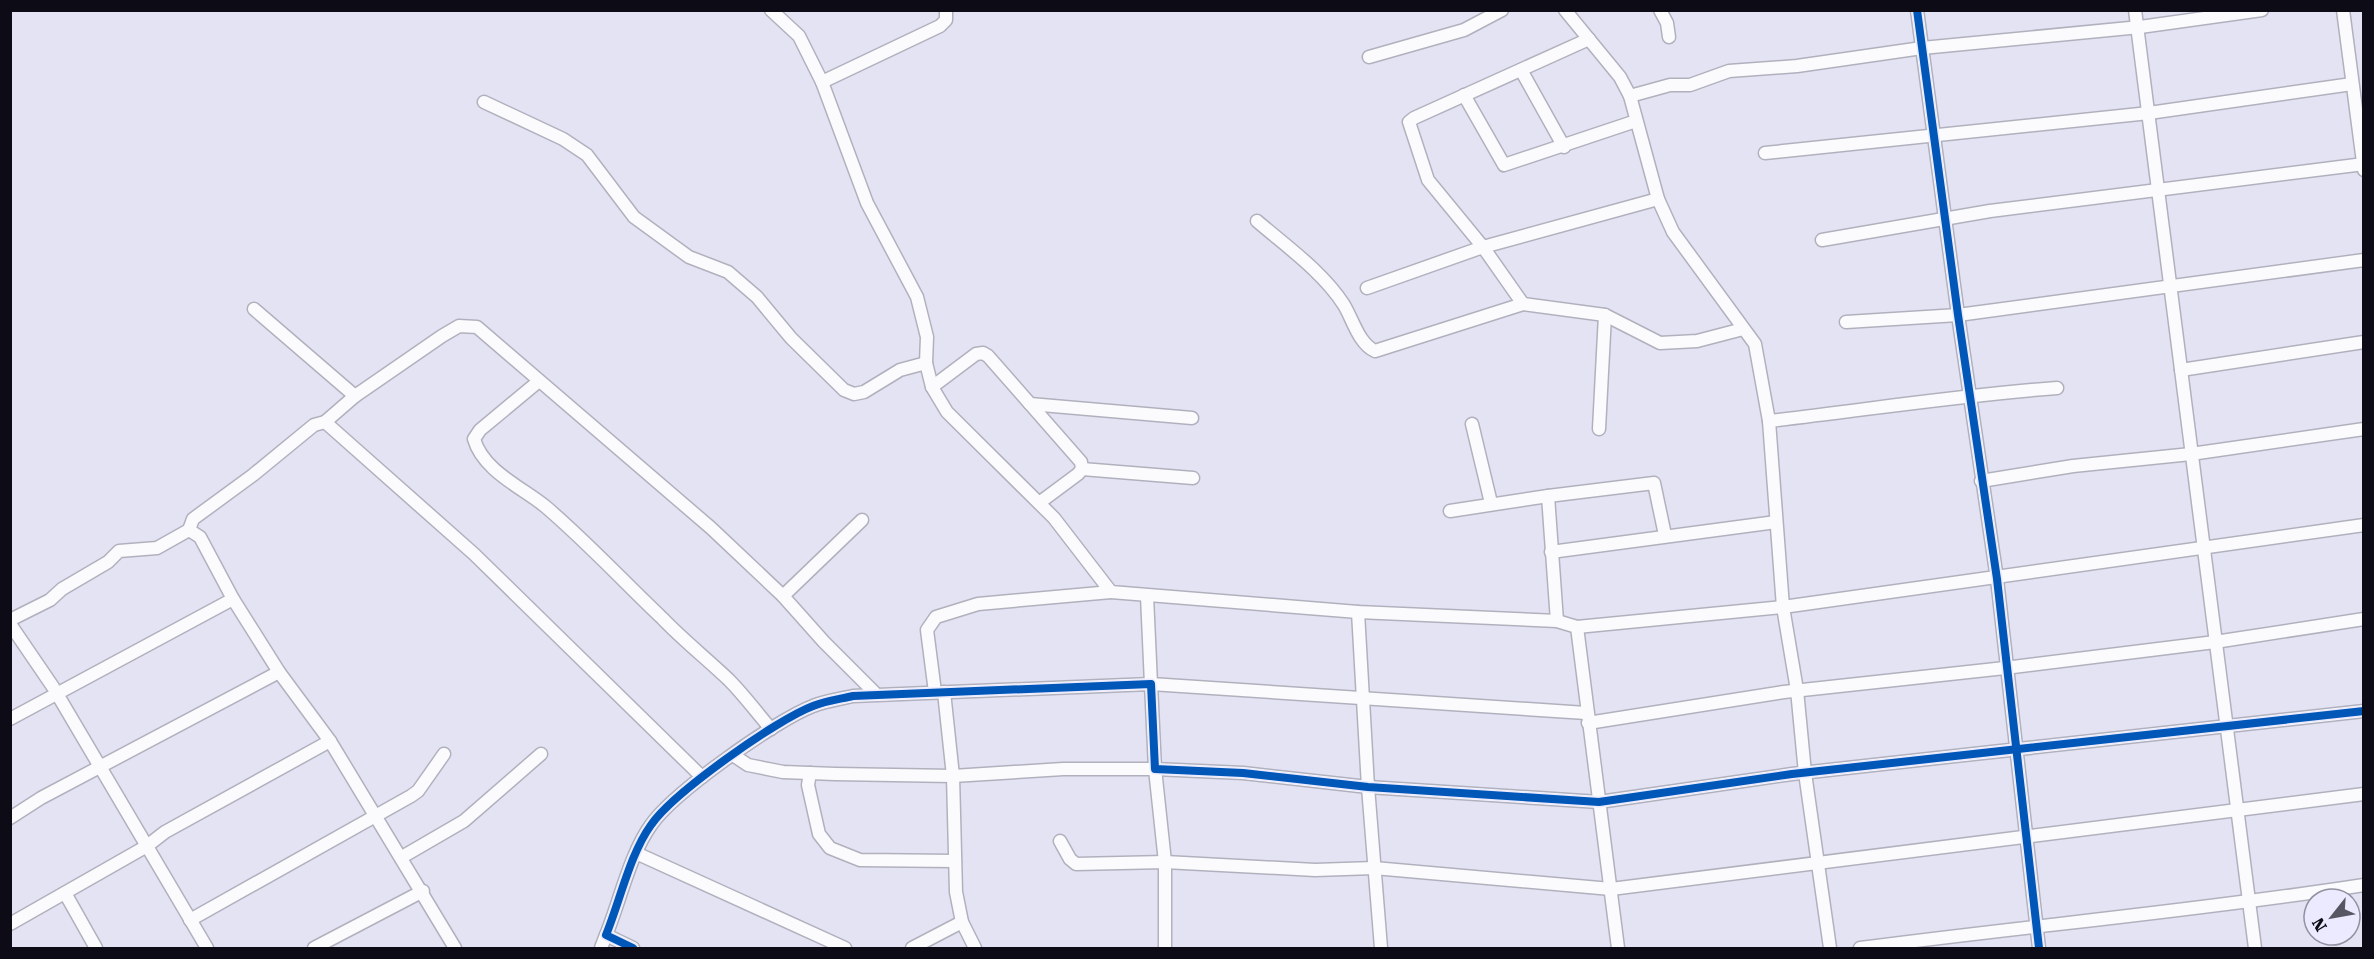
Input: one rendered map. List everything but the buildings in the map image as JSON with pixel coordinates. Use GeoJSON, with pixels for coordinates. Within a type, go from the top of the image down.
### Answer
{"type":"FeatureCollection","features":[{"type":"Feature","properties":{"kind":"street"},"geometry":{"type":"LineString","coordinates":[[771,10],[799,36],[822,82],[867,203],[916,297],[927,337],[926,363],[932,387],[947,412],[1039,503],[1112,592]]}},
{"type":"Feature","properties":{"kind":"street"},"geometry":{"type":"LineString","coordinates":[[822,82],[940,26],[946,20],[946,10]]}},
{"type":"Feature","properties":{"kind":"street"},"geometry":{"type":"LineString","coordinates":[[1369,57],[1464,30],[1502,10]]}},
{"type":"Feature","properties":{"kind":"street"},"geometry":{"type":"LineString","coordinates":[[1565,10],[1620,77],[1630,96],[1658,200],[1673,232],[1755,344],[1769,421],[1784,607],[1830,948]]}},
{"type":"Feature","properties":{"kind":"street"},"geometry":{"type":"LineString","coordinates":[[1660,10],[1667,23],[1669,37]]}},
{"type":"Feature","properties":{"kind":"street"},"geometry":{"type":"LineString","coordinates":[[1917,10],[1981,481],[1997,579],[2039,948]]}},
{"type":"Feature","properties":{"kind":"street"},"geometry":{"type":"LineString","coordinates":[[2134,10],[2255,948]]}},
{"type":"Feature","properties":{"kind":"street"},"geometry":{"type":"LineString","coordinates":[[1630,96],[1670,85],[1690,85],[1729,71],[1797,66],[1922,48],[2137,28],[2262,10]]}},
{"type":"Feature","properties":{"kind":"street"},"geometry":{"type":"LineString","coordinates":[[2343,10],[2364,170]]}},
{"type":"Feature","properties":{"kind":"street"},"geometry":{"type":"LineString","coordinates":[[1523,304],[1428,180],[1409,122],[1588,39]]}},
{"type":"Feature","properties":{"kind":"street"},"geometry":{"type":"LineString","coordinates":[[1521,69],[1564,147]]}},
{"type":"Feature","properties":{"kind":"street"},"geometry":{"type":"LineString","coordinates":[[1766,153],[2149,113],[2352,84]]}},
{"type":"Feature","properties":{"kind":"street"},"geometry":{"type":"LineString","coordinates":[[1464,95],[1504,165],[1564,147],[1636,121]]}},
{"type":"Feature","properties":{"kind":"street"},"geometry":{"type":"LineString","coordinates":[[484,102],[563,140],[587,155],[634,217],[689,257],[728,272],[757,297],[791,338],[844,390],[854,394],[864,392],[900,370],[926,363]]}},
{"type":"Feature","properties":{"kind":"street"},"geometry":{"type":"LineString","coordinates":[[1822,240],[1945,218],[2363,164]]}},
{"type":"Feature","properties":{"kind":"street"},"geometry":{"type":"LineString","coordinates":[[1367,288],[1482,248],[1658,200]]}},
{"type":"Feature","properties":{"kind":"street"},"geometry":{"type":"LineString","coordinates":[[1257,221],[1313,270],[1343,304],[1364,344],[1375,351],[1523,304],[1605,315],[1660,343],[1697,340],[1743,328]]}},
{"type":"Feature","properties":{"kind":"street"},"geometry":{"type":"LineString","coordinates":[[1846,322],[1958,315],[2364,260]]}},
{"type":"Feature","properties":{"kind":"street"},"geometry":{"type":"LineString","coordinates":[[254,309],[355,396]]}},
{"type":"Feature","properties":{"kind":"street"},"geometry":{"type":"LineString","coordinates":[[1599,429],[1605,315]]}},
{"type":"Feature","properties":{"kind":"street"},"geometry":{"type":"LineString","coordinates":[[207,948],[56,692],[10,622],[50,600],[108,562],[119,551],[157,548],[189,530],[193,519],[253,475],[314,425],[325,422],[355,396],[459,326],[477,327],[711,528],[783,596],[824,642],[876,694]]}},
{"type":"Feature","properties":{"kind":"street"},"geometry":{"type":"LineString","coordinates":[[2181,370],[2364,342]]}},
{"type":"Feature","properties":{"kind":"street"},"geometry":{"type":"LineString","coordinates":[[932,387],[976,354],[982,353],[1030,404],[1080,462],[1082,469]]}},
{"type":"Feature","properties":{"kind":"street"},"geometry":{"type":"LineString","coordinates":[[539,381],[480,430],[474,439],[476,447],[506,478],[546,508],[566,528],[609,563],[662,619],[731,682],[771,729]]}},
{"type":"Feature","properties":{"kind":"street"},"geometry":{"type":"LineString","coordinates":[[1769,421],[1879,409],[1971,395],[2057,388]]}},
{"type":"Feature","properties":{"kind":"street"},"geometry":{"type":"LineString","coordinates":[[1030,404],[1192,418]]}},
{"type":"Feature","properties":{"kind":"street"},"geometry":{"type":"LineString","coordinates":[[325,422],[474,554],[702,777]]}},
{"type":"Feature","properties":{"kind":"street"},"geometry":{"type":"LineString","coordinates":[[1472,424],[1491,503]]}},
{"type":"Feature","properties":{"kind":"street"},"geometry":{"type":"LineString","coordinates":[[1981,481],[2073,466],[2191,454],[2364,429]]}},
{"type":"Feature","properties":{"kind":"street"},"geometry":{"type":"LineString","coordinates":[[1039,503],[1082,469],[1193,478]]}},
{"type":"Feature","properties":{"kind":"street"},"geometry":{"type":"LineString","coordinates":[[1450,511],[1491,503],[1654,483],[1665,535]]}},
{"type":"Feature","properties":{"kind":"street"},"geometry":{"type":"LineString","coordinates":[[1548,496],[1557,621]]}},
{"type":"Feature","properties":{"kind":"street"},"geometry":{"type":"LineString","coordinates":[[783,596],[862,520]]}},
{"type":"Feature","properties":{"kind":"street"},"geometry":{"type":"LineString","coordinates":[[1551,552],[1776,522]]}},
{"type":"Feature","properties":{"kind":"street"},"geometry":{"type":"LineString","coordinates":[[975,948],[962,922],[956,892],[953,776],[940,692],[927,630],[936,617],[978,604],[1112,592],[1358,612],[1557,621],[1576,627],[1784,607],[1997,579],[2364,525]]}},
{"type":"Feature","properties":{"kind":"street"},"geometry":{"type":"LineString","coordinates":[[189,530],[200,537],[233,599],[279,672],[330,741],[423,891],[455,948]]}},
{"type":"Feature","properties":{"kind":"street"},"geometry":{"type":"LineString","coordinates":[[1147,596],[1155,769],[1165,862],[1165,948]]}},
{"type":"Feature","properties":{"kind":"street"},"geometry":{"type":"LineString","coordinates":[[10,719],[56,692],[233,599]]}},
{"type":"Feature","properties":{"kind":"street"},"geometry":{"type":"LineString","coordinates":[[1358,612],[1368,787],[1381,948]]}},
{"type":"Feature","properties":{"kind":"street"},"geometry":{"type":"LineString","coordinates":[[601,948],[636,853],[652,823],[702,777],[771,729],[812,706],[853,696],[1151,684],[1362,697],[1587,718],[1797,690],[2006,668],[2214,642],[2364,619]]}},
{"type":"Feature","properties":{"kind":"street"},"geometry":{"type":"LineString","coordinates":[[1576,627],[1618,948]]}},
{"type":"Feature","properties":{"kind":"street"},"geometry":{"type":"LineString","coordinates":[[10,818],[41,798],[279,672]]}},
{"type":"Feature","properties":{"kind":"street"},"geometry":{"type":"LineString","coordinates":[[733,755],[748,765],[783,772],[953,776],[1063,769],[1155,769],[1244,773],[1368,787],[1599,802],[1805,773],[2364,711]]}},
{"type":"Feature","properties":{"kind":"street"},"geometry":{"type":"LineString","coordinates":[[10,924],[147,846],[165,831],[330,741]]}},
{"type":"Feature","properties":{"kind":"street"},"geometry":{"type":"LineString","coordinates":[[190,920],[377,817],[418,791],[444,754]]}},
{"type":"Feature","properties":{"kind":"street"},"geometry":{"type":"LineString","coordinates":[[402,857],[464,821],[541,754]]}},
{"type":"Feature","properties":{"kind":"street"},"geometry":{"type":"LineString","coordinates":[[810,773],[808,785],[819,834],[830,848],[860,860],[955,861]]}},
{"type":"Feature","properties":{"kind":"street"},"geometry":{"type":"LineString","coordinates":[[1060,841],[1070,859],[1076,864],[1165,862],[1315,870],[1374,868],[1611,889],[2364,794]]}},
{"type":"Feature","properties":{"kind":"street"},"geometry":{"type":"LineString","coordinates":[[636,853],[845,948]]}},
{"type":"Feature","properties":{"kind":"street"},"geometry":{"type":"LineString","coordinates":[[1860,948],[2036,925],[2248,903],[2364,885]]}},
{"type":"Feature","properties":{"kind":"street"},"geometry":{"type":"LineString","coordinates":[[314,948],[423,891]]}},
{"type":"Feature","properties":{"kind":"street"},"geometry":{"type":"LineString","coordinates":[[65,893],[96,948]]}},
{"type":"Feature","properties":{"kind":"street"},"geometry":{"type":"LineString","coordinates":[[912,948],[962,922]]}},
{"type":"Feature","properties":{"kind":"street"},"geometry":{"type":"LineString","coordinates":[[606,935],[633,948]]}},
{"type":"Feature","properties":{"kind":"cycle path"},"geometry":{"type":"LineString","coordinates":[[1917,10],[1958,315],[1997,579],[2039,948]]}},
{"type":"Feature","properties":{"kind":"cycle path"},"geometry":{"type":"LineString","coordinates":[[633,948],[606,935],[637,850],[651,825],[663,811],[702,777],[775,726],[813,706],[853,696],[1151,684],[1155,769],[1243,773],[1368,787],[1599,802],[1792,774],[2364,711]]}}]}
